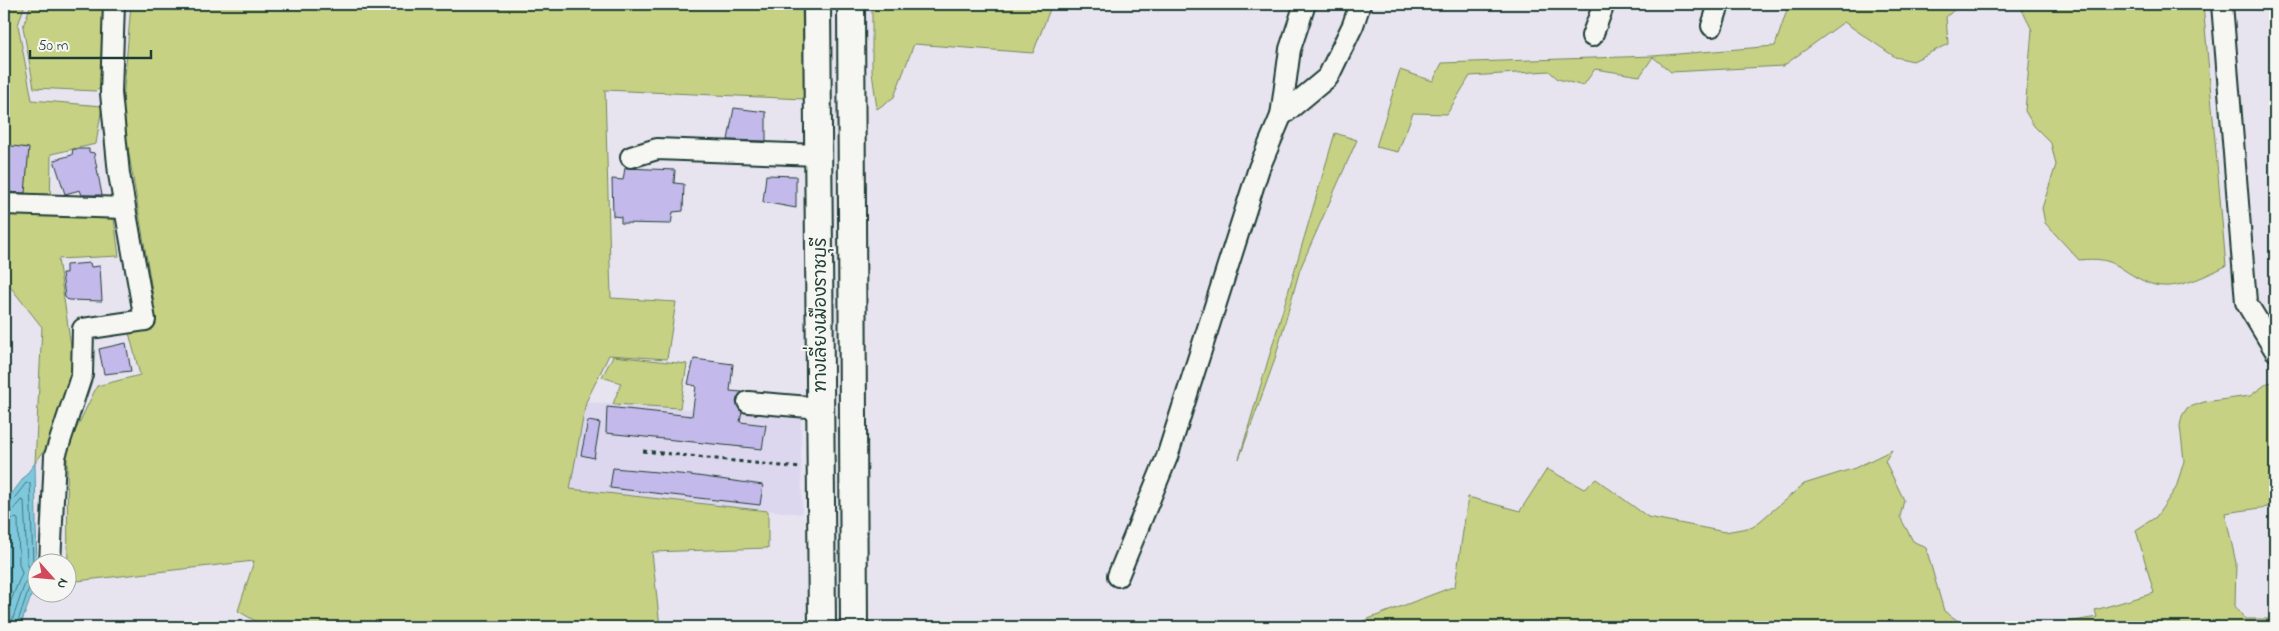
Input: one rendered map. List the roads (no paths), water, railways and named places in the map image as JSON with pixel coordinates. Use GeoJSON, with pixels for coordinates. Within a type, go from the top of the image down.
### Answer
{"type":"FeatureCollection","features":[{"type":"Feature","properties":{"kind":"main road","name":"ทางเลี่ยงเมืองราชบุรี"},"geometry":{"type":"LineString","coordinates":[[817,4],[822,627]]}},
{"type":"Feature","properties":{"kind":"main road","name":"ทางเลี่ยงเมืองราชบุรี"},"geometry":{"type":"LineString","coordinates":[[851,4],[854,627]]}},
{"type":"Feature","properties":{"kind":"street"},"geometry":{"type":"LineString","coordinates":[[50,554],[55,456],[82,374],[83,329],[145,320],[119,174],[111,93],[114,4]]}},
{"type":"Feature","properties":{"kind":"street"},"geometry":{"type":"LineString","coordinates":[[1118,576],[1167,457],[1259,168],[1281,116],[1290,49],[1305,4]]}},
{"type":"Feature","properties":{"kind":"street"},"geometry":{"type":"LineString","coordinates":[[1281,116],[1328,77],[1353,25],[1360,4]]}},
{"type":"Feature","properties":{"kind":"street"},"geometry":{"type":"LineString","coordinates":[[1592,36],[1604,4]]}},
{"type":"Feature","properties":{"kind":"street"},"geometry":{"type":"LineString","coordinates":[[1712,26],[1719,4]]}},
{"type":"Feature","properties":{"kind":"street"},"geometry":{"type":"LineString","coordinates":[[2222,4],[2246,302],[2275,350]]}},
{"type":"Feature","properties":{"kind":"street"},"geometry":{"type":"LineString","coordinates":[[632,157],[656,149],[819,155]]}},
{"type":"Feature","properties":{"kind":"street"},"geometry":{"type":"LineString","coordinates":[[4,204],[125,208]]}},
{"type":"Feature","properties":{"kind":"street"},"geometry":{"type":"LineString","coordinates":[[748,402],[820,408]]}},
{"type":"Feature","properties":{"kind":"water"},"geometry":{"type":"Polygon","coordinates":[[[35,463],[37,554],[28,554],[28,604],[20,627],[4,627],[4,504],[35,463]]]}}]}
